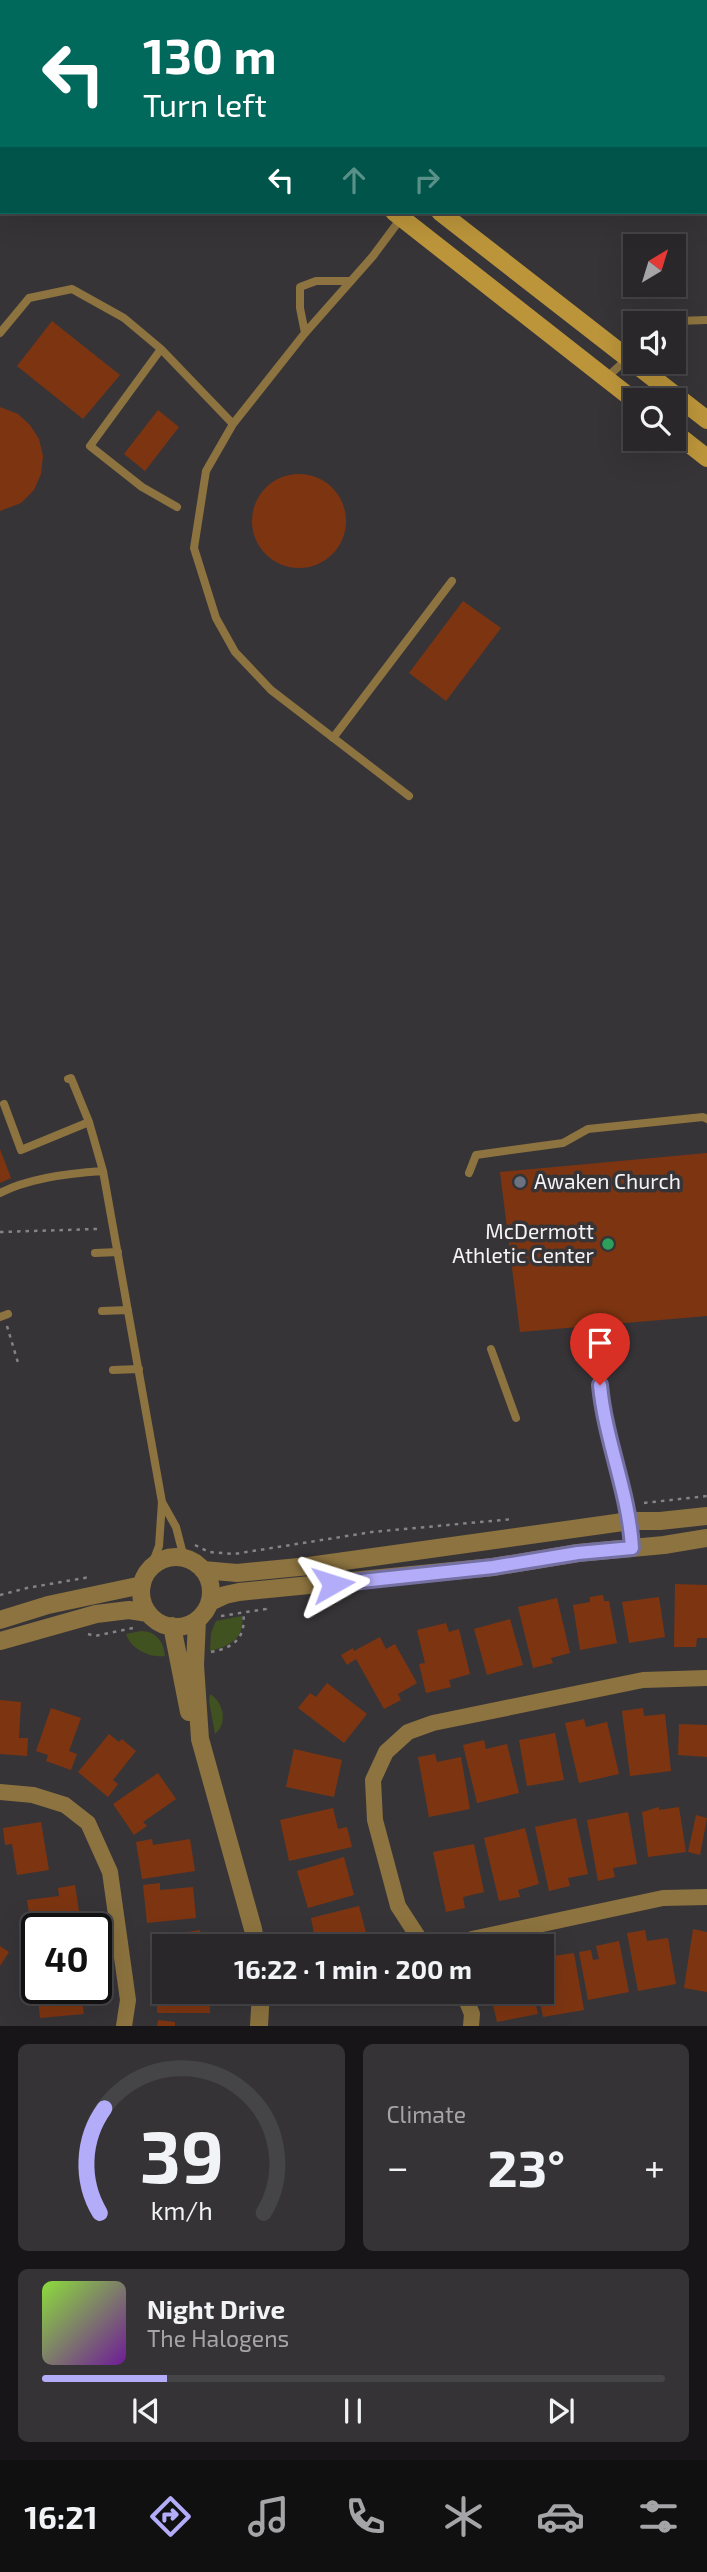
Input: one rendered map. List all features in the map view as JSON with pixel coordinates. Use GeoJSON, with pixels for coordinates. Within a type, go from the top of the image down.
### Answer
{"type":"FeatureCollection","features":[{"type":"Feature","properties":{"kind":"main road"},"geometry":{"type":"LineString","coordinates":[[400,214],[623,391]]}},
{"type":"Feature","properties":{"kind":"main road"},"geometry":{"type":"LineString","coordinates":[[443,214],[623,350]]}},
{"type":"Feature","properties":{"kind":"main road"},"geometry":{"type":"LineString","coordinates":[[652,374],[707,420]]}},
{"type":"Feature","properties":{"kind":"main road"},"geometry":{"type":"LineString","coordinates":[[686,441],[707,458]]}},
{"type":"Feature","properties":{"kind":"street"},"geometry":{"type":"LineString","coordinates":[[203,1570],[237,1573],[309,1566],[628,1513],[660,1521],[707,1516]]}},
{"type":"Feature","properties":{"kind":"street"},"geometry":{"type":"LineString","coordinates":[[0,1641],[96,1614],[129,1610],[143,1620],[172,1626],[190,1624],[213,1610],[225,1595],[239,1592],[493,1567],[578,1553],[707,1538]]}},
{"type":"Feature","properties":{"kind":"street"},"geometry":{"type":"LineString","coordinates":[[143,1620],[142,1585],[151,1567],[161,1560],[188,1550],[194,1562],[209,1579],[213,1610]]}},
{"type":"Feature","properties":{"kind":"street"},"geometry":{"type":"LineString","coordinates":[[0,1620],[48,1605],[142,1585]]}},
{"type":"Feature","properties":{"kind":"street"},"geometry":{"type":"LineString","coordinates":[[197,1620],[195,1665],[200,1739]]}},
{"type":"Feature","properties":{"kind":"street"},"geometry":{"type":"LineString","coordinates":[[172,1626],[190,1718],[200,1739],[254,1934]]}},
{"type":"Feature","properties":{"kind":"street"},"geometry":{"type":"LineString","coordinates":[[416,1934],[398,1906],[375,1820],[373,1780],[386,1752],[408,1732],[433,1723],[643,1680],[707,1678]]}},
{"type":"Feature","properties":{"kind":"street"},"geometry":{"type":"LineString","coordinates":[[0,1792],[33,1795],[65,1805],[88,1823],[110,1872],[128,2000],[124,2026]]}},
{"type":"Feature","properties":{"kind":"street"},"geometry":{"type":"LineString","coordinates":[[498,1934],[663,1898],[707,1897]]}},
{"type":"Feature","properties":{"kind":"street"},"geometry":{"type":"LineString","coordinates":[[259,2026],[260,2004]]}},
{"type":"Feature","properties":{"kind":"street"},"geometry":{"type":"LineString","coordinates":[[468,2004],[472,2014],[471,2026]]}},
{"type":"Feature","properties":{"kind":"lane"},"geometry":{"type":"LineString","coordinates":[[400,214],[351,281],[305,333],[233,424],[206,471],[194,548],[216,618],[235,652],[271,690],[410,796]]}},
{"type":"Feature","properties":{"kind":"lane"},"geometry":{"type":"LineString","coordinates":[[305,333],[300,308],[300,287],[316,281],[351,281]]}},
{"type":"Feature","properties":{"kind":"lane"},"geometry":{"type":"LineString","coordinates":[[0,332],[29,298],[72,289],[124,318],[161,349],[233,424]]}},
{"type":"Feature","properties":{"kind":"lane"},"geometry":{"type":"LineString","coordinates":[[686,321],[707,320]]}},
{"type":"Feature","properties":{"kind":"lane"},"geometry":{"type":"LineString","coordinates":[[161,349],[90,446],[142,488],[177,507]]}},
{"type":"Feature","properties":{"kind":"lane"},"geometry":{"type":"LineString","coordinates":[[606,378],[623,364]]}},
{"type":"Feature","properties":{"kind":"lane"},"geometry":{"type":"LineString","coordinates":[[333,737],[452,581]]}},
{"type":"Feature","properties":{"kind":"lane"},"geometry":{"type":"LineString","coordinates":[[68,1079],[71,1078],[89,1122],[103,1171],[162,1502],[159,1546],[151,1567]]}},
{"type":"Feature","properties":{"kind":"lane"},"geometry":{"type":"LineString","coordinates":[[4,1104],[21,1150],[89,1122]]}},
{"type":"Feature","properties":{"kind":"lane"},"geometry":{"type":"LineString","coordinates":[[468,1173],[476,1154],[563,1143],[588,1129],[704,1117],[707,1119]]}},
{"type":"Feature","properties":{"kind":"lane"},"geometry":{"type":"LineString","coordinates":[[0,1194],[11,1188],[76,1172],[103,1171]]}},
{"type":"Feature","properties":{"kind":"lane"},"geometry":{"type":"LineString","coordinates":[[94,1253],[118,1252]]}},
{"type":"Feature","properties":{"kind":"lane"},"geometry":{"type":"LineString","coordinates":[[102,1311],[128,1310]]}},
{"type":"Feature","properties":{"kind":"lane"},"geometry":{"type":"LineString","coordinates":[[491,1349],[516,1418]]}},
{"type":"Feature","properties":{"kind":"lane"},"geometry":{"type":"LineString","coordinates":[[598,1360],[602,1410],[628,1513],[632,1548]]}},
{"type":"Feature","properties":{"kind":"lane"},"geometry":{"type":"LineString","coordinates":[[113,1370],[139,1368]]}},
{"type":"Feature","properties":{"kind":"lane"},"geometry":{"type":"LineString","coordinates":[[162,1502],[188,1550]]}},
{"type":"Feature","properties":{"kind":"path"},"geometry":{"type":"LineString","coordinates":[[0,1232],[97,1228]]}},
{"type":"Feature","properties":{"kind":"path"},"geometry":{"type":"LineString","coordinates":[[7,1326],[19,1366]]}},
{"type":"Feature","properties":{"kind":"path"},"geometry":{"type":"LineString","coordinates":[[628,1513],[707,1496]]}},
{"type":"Feature","properties":{"kind":"path"},"geometry":{"type":"LineString","coordinates":[[188,1550],[234,1553],[372,1532],[524,1518]]}},
{"type":"Feature","properties":{"kind":"path"},"geometry":{"type":"LineString","coordinates":[[0,1595],[100,1575]]}},
{"type":"Feature","properties":{"kind":"path"},"geometry":{"type":"LineString","coordinates":[[213,1610],[244,1613],[266,1609]]}},
{"type":"Feature","properties":{"kind":"path"},"geometry":{"type":"LineString","coordinates":[[208,1644],[207,1653],[230,1646],[239,1639],[244,1613]]}},
{"type":"Feature","properties":{"kind":"path"},"geometry":{"type":"LineString","coordinates":[[95,1636],[143,1620]]}},
{"type":"Feature","properties":{"kind":"green space"},"geometry":{"type":"Polygon","coordinates":[[[242,1616],[238,1636],[223,1647],[210,1651],[211,1633],[216,1621],[242,1616]]]}},
{"type":"Feature","properties":{"kind":"green space"},"geometry":{"type":"Polygon","coordinates":[[[141,1631],[158,1638],[165,1656],[147,1654],[132,1644],[126,1634],[141,1631]]]}},
{"type":"Feature","properties":{"kind":"green space"},"geometry":{"type":"Polygon","coordinates":[[[210,1694],[219,1702],[223,1713],[222,1724],[215,1734],[209,1701],[210,1694]]]}},
{"type":"Feature","properties":{"kind":"building"},"geometry":{"type":"Polygon","coordinates":[[[52,321],[120,375],[83,419],[17,366],[52,321]]]}},
{"type":"Feature","properties":{"kind":"building"},"geometry":{"type":"Polygon","coordinates":[[[0,407],[18,414],[30,425],[39,439],[43,456],[41,474],[34,490],[21,503],[0,511],[0,407]]]}},
{"type":"Feature","properties":{"kind":"building"},"geometry":{"type":"Polygon","coordinates":[[[158,410],[179,427],[145,471],[124,454],[158,410]]]}},
{"type":"Feature","properties":{"kind":"building"},"geometry":{"type":"Polygon","coordinates":[[[299,474],[317,478],[332,488],[342,503],[346,521],[342,539],[332,554],[317,564],[299,568],[281,564],[266,554],[256,539],[252,521],[256,503],[266,488],[281,478],[299,474]]]}},
{"type":"Feature","properties":{"kind":"building"},"geometry":{"type":"Polygon","coordinates":[[[463,601],[501,628],[446,701],[409,673],[463,601]]]}},
{"type":"Feature","properties":{"kind":"building"},"geometry":{"type":"Polygon","coordinates":[[[0,1149],[11,1178],[0,1183],[0,1149]]]}},
{"type":"Feature","properties":{"kind":"building","name":"McDermott Athletic Center"},"geometry":{"type":"Polygon","coordinates":[[[707,1153],[707,1316],[520,1332],[500,1172],[707,1153]]]}},
{"type":"Feature","properties":{"kind":"building"},"geometry":{"type":"Polygon","coordinates":[[[675,1584],[707,1585],[707,1638],[697,1638],[696,1647],[674,1647],[675,1584]]]}},
{"type":"Feature","properties":{"kind":"building"},"geometry":{"type":"Polygon","coordinates":[[[603,1595],[604,1601],[609,1601],[617,1643],[580,1650],[573,1605],[590,1602],[590,1597],[603,1595]]]}},
{"type":"Feature","properties":{"kind":"building"},"geometry":{"type":"Polygon","coordinates":[[[659,1597],[665,1637],[629,1643],[622,1602],[659,1597]]]}},
{"type":"Feature","properties":{"kind":"building"},"geometry":{"type":"Polygon","coordinates":[[[557,1598],[570,1653],[551,1658],[553,1663],[533,1668],[518,1607],[557,1598]]]}},
{"type":"Feature","properties":{"kind":"building"},"geometry":{"type":"Polygon","coordinates":[[[510,1619],[523,1665],[487,1675],[474,1629],[510,1619]]]}},
{"type":"Feature","properties":{"kind":"building"},"geometry":{"type":"Polygon","coordinates":[[[446,1623],[449,1632],[459,1629],[470,1674],[449,1680],[451,1687],[426,1693],[419,1664],[425,1663],[417,1630],[446,1623]]]}},
{"type":"Feature","properties":{"kind":"building"},"geometry":{"type":"Polygon","coordinates":[[[380,1637],[386,1649],[395,1644],[417,1683],[398,1694],[401,1700],[384,1709],[356,1659],[347,1665],[341,1655],[380,1637]]]}},
{"type":"Feature","properties":{"kind":"building"},"geometry":{"type":"Polygon","coordinates":[[[327,1683],[367,1714],[344,1743],[298,1708],[310,1693],[316,1697],[327,1683]]]}},
{"type":"Feature","properties":{"kind":"building"},"geometry":{"type":"Polygon","coordinates":[[[0,1700],[21,1702],[19,1738],[28,1738],[27,1756],[0,1754],[0,1700]]]}},
{"type":"Feature","properties":{"kind":"building"},"geometry":{"type":"Polygon","coordinates":[[[51,1708],[81,1718],[69,1751],[77,1754],[71,1770],[46,1761],[48,1755],[36,1751],[51,1708]]]}},
{"type":"Feature","properties":{"kind":"building"},"geometry":{"type":"Polygon","coordinates":[[[643,1708],[644,1716],[665,1714],[671,1771],[630,1776],[622,1711],[643,1708]]]}},
{"type":"Feature","properties":{"kind":"building"},"geometry":{"type":"Polygon","coordinates":[[[584,1719],[586,1727],[607,1722],[619,1774],[579,1783],[565,1723],[584,1719]]]}},
{"type":"Feature","properties":{"kind":"building"},"geometry":{"type":"Polygon","coordinates":[[[679,1724],[707,1725],[707,1757],[678,1755],[679,1724]]]}},
{"type":"Feature","properties":{"kind":"building"},"geometry":{"type":"Polygon","coordinates":[[[555,1733],[564,1780],[527,1786],[519,1740],[555,1733]]]}},
{"type":"Feature","properties":{"kind":"building"},"geometry":{"type":"Polygon","coordinates":[[[109,1734],[119,1742],[122,1739],[136,1751],[113,1780],[118,1784],[108,1797],[78,1772],[109,1734]]]}},
{"type":"Feature","properties":{"kind":"building"},"geometry":{"type":"Polygon","coordinates":[[[484,1740],[486,1749],[507,1744],[519,1793],[477,1803],[463,1745],[484,1740]]]}},
{"type":"Feature","properties":{"kind":"building"},"geometry":{"type":"Polygon","coordinates":[[[294,1749],[342,1760],[334,1797],[286,1787],[294,1749]]]}},
{"type":"Feature","properties":{"kind":"building"},"geometry":{"type":"Polygon","coordinates":[[[435,1754],[437,1762],[461,1757],[470,1809],[429,1817],[418,1757],[435,1754]]]}},
{"type":"Feature","properties":{"kind":"building"},"geometry":{"type":"Polygon","coordinates":[[[158,1773],[176,1799],[143,1822],[147,1826],[134,1835],[113,1804],[158,1773]]]}},
{"type":"Feature","properties":{"kind":"building"},"geometry":{"type":"Polygon","coordinates":[[[659,1807],[659,1810],[679,1807],[686,1852],[648,1857],[642,1812],[659,1807]]]}},
{"type":"Feature","properties":{"kind":"building"},"geometry":{"type":"Polygon","coordinates":[[[333,1808],[338,1829],[347,1827],[352,1847],[289,1861],[280,1820],[333,1808]]]}},
{"type":"Feature","properties":{"kind":"building"},"geometry":{"type":"Polygon","coordinates":[[[628,1812],[637,1864],[613,1868],[615,1877],[598,1881],[587,1820],[628,1812]]]}},
{"type":"Feature","properties":{"kind":"building"},"geometry":{"type":"Polygon","coordinates":[[[696,1815],[707,1818],[700,1855],[688,1852],[696,1815]]]}},
{"type":"Feature","properties":{"kind":"building"},"geometry":{"type":"Polygon","coordinates":[[[576,1818],[588,1874],[568,1878],[570,1886],[549,1891],[535,1827],[576,1818]]]}},
{"type":"Feature","properties":{"kind":"building"},"geometry":{"type":"Polygon","coordinates":[[[41,1822],[49,1870],[17,1875],[12,1844],[5,1845],[3,1828],[41,1822]]]}},
{"type":"Feature","properties":{"kind":"building"},"geometry":{"type":"Polygon","coordinates":[[[525,1828],[539,1884],[518,1890],[520,1897],[499,1901],[484,1838],[525,1828]]]}},
{"type":"Feature","properties":{"kind":"building"},"geometry":{"type":"Polygon","coordinates":[[[152,1839],[153,1845],[190,1839],[195,1871],[142,1879],[136,1842],[152,1839]]]}},
{"type":"Feature","properties":{"kind":"building"},"geometry":{"type":"Polygon","coordinates":[[[474,1844],[484,1892],[463,1897],[465,1908],[446,1912],[433,1852],[474,1844]]]}},
{"type":"Feature","properties":{"kind":"building"},"geometry":{"type":"Polygon","coordinates":[[[344,1857],[354,1895],[308,1908],[297,1871],[344,1857]]]}},
{"type":"Feature","properties":{"kind":"building"},"geometry":{"type":"Polygon","coordinates":[[[160,1883],[160,1890],[193,1887],[196,1918],[147,1923],[143,1885],[160,1883]]]}},
{"type":"Feature","properties":{"kind":"building"},"geometry":{"type":"Polygon","coordinates":[[[75,1885],[79,1913],[29,1913],[27,1900],[59,1896],[58,1888],[75,1885]]]}},
{"type":"Feature","properties":{"kind":"building"},"geometry":{"type":"Polygon","coordinates":[[[359,1906],[366,1934],[314,1934],[311,1918],[359,1906]]]}},
{"type":"Feature","properties":{"kind":"building"},"geometry":{"type":"Polygon","coordinates":[[[693,1929],[707,1932],[707,1992],[684,1988],[693,1929]]]}},
{"type":"Feature","properties":{"kind":"building"},"geometry":{"type":"Polygon","coordinates":[[[200,1930],[201,1934],[175,1934],[200,1930]]]}},
{"type":"Feature","properties":{"kind":"building"},"geometry":{"type":"Polygon","coordinates":[[[645,1930],[647,1941],[668,1938],[676,1984],[638,1991],[627,1933],[645,1930]]]}},
{"type":"Feature","properties":{"kind":"building"},"geometry":{"type":"Polygon","coordinates":[[[619,1941],[629,1992],[588,2000],[579,1952],[591,1950],[593,1960],[599,1959],[596,1946],[619,1941]]]}},
{"type":"Feature","properties":{"kind":"building"},"geometry":{"type":"Polygon","coordinates":[[[0,1946],[9,1952],[0,1966],[0,1946]]]}},
{"type":"Feature","properties":{"kind":"building"},"geometry":{"type":"Polygon","coordinates":[[[574,1953],[584,2010],[543,2017],[540,2004],[554,2004],[554,1956],[574,1953]]]}},
{"type":"Feature","properties":{"kind":"building"},"geometry":{"type":"Polygon","coordinates":[[[39,2004],[83,2004],[84,2014],[40,2018],[39,2004]]]}},
{"type":"Feature","properties":{"kind":"building"},"geometry":{"type":"Polygon","coordinates":[[[157,2004],[210,2004],[210,2013],[157,2013],[157,2004]]]}},
{"type":"Feature","properties":{"kind":"building"},"geometry":{"type":"Polygon","coordinates":[[[493,2004],[536,2004],[538,2014],[497,2022],[493,2004]]]}},
{"type":"Feature","properties":{"kind":"building"},"geometry":{"type":"Polygon","coordinates":[[[158,2020],[175,2022],[175,2026],[157,2026],[158,2020]]]}},
{"type":"Feature","properties":{"kind":"place","name":"Awaken Church"},"geometry":{"type":"Point","coordinates":[520,1182]}},
{"type":"Feature","properties":{"kind":"place","name":"McDermott Athletic Center"},"geometry":{"type":"Point","coordinates":[608,1244]}},
{"type":"Feature","properties":{"kind":"route"},"geometry":{"type":"LineString","coordinates":[[333,1584],[493,1567],[578,1553],[632,1548],[630,1521],[602,1410],[600,1385]]}}]}
